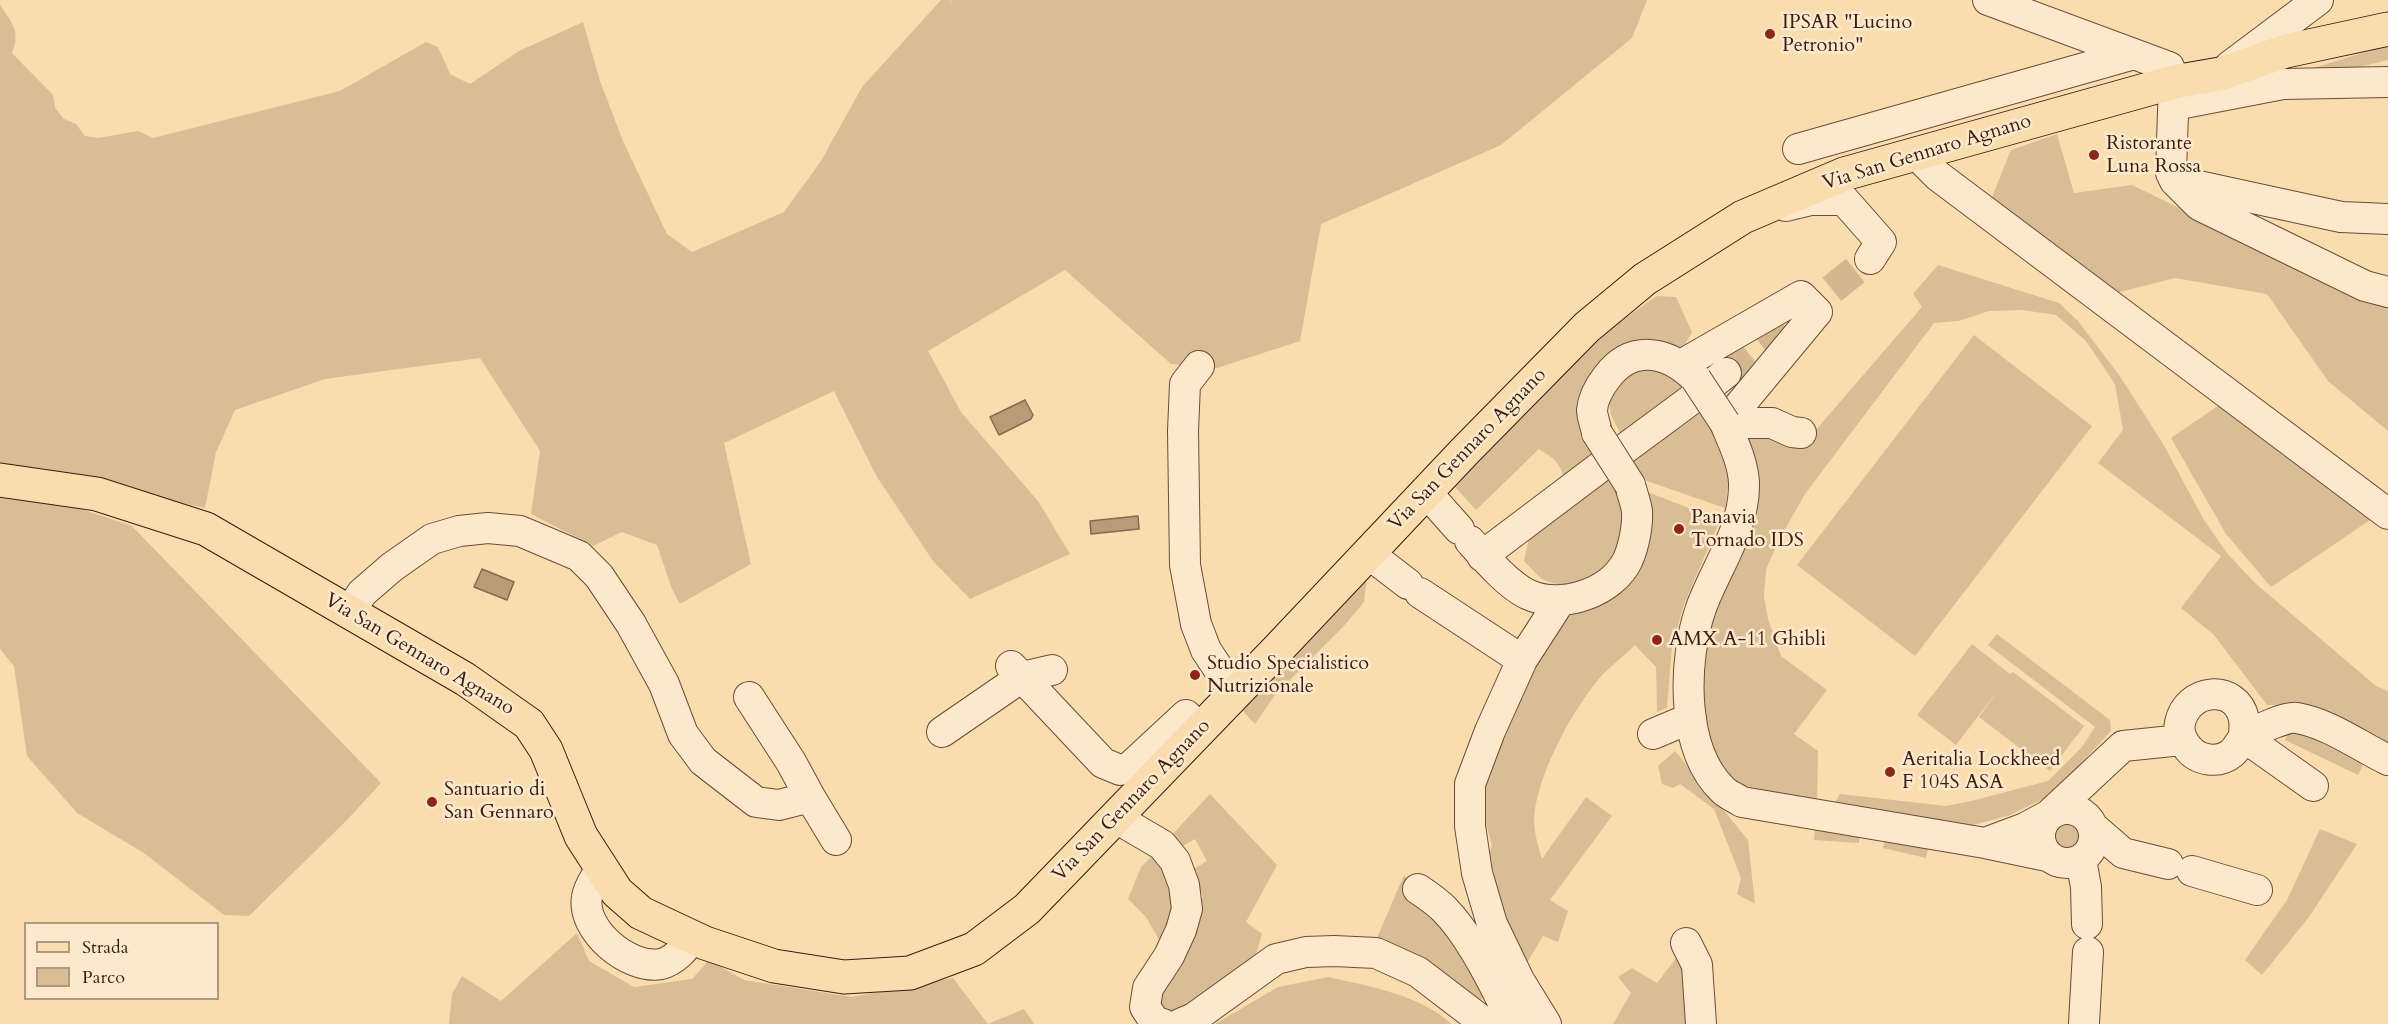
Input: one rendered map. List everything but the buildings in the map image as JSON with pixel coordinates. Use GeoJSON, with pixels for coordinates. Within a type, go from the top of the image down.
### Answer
{"type":"FeatureCollection","features":[{"type":"Feature","properties":{"kind":"main road","name":"Via San Gennaro Agnano"},"geometry":{"type":"LineString","coordinates":[[0,480],[97,494],[206,529],[465,679],[530,724],[546,750],[581,836],[617,892],[641,912],[693,937],[774,966],[844,977],[910,973],[974,949],[1027,909],[1587,327],[1645,279],[1743,217],[1844,174],[1916,154],[2174,93],[2286,51],[2388,29]]}},
{"type":"Feature","properties":{"kind":"street"},"geometry":{"type":"LineString","coordinates":[[1988,0],[2169,67],[2174,93],[2171,173],[2175,181],[2199,205],[2365,286],[2388,292]]}},
{"type":"Feature","properties":{"kind":"street"},"geometry":{"type":"LineString","coordinates":[[2220,74],[2318,0]]}},
{"type":"Feature","properties":{"kind":"street"},"geometry":{"type":"LineString","coordinates":[[1798,149],[2134,54]]}},
{"type":"Feature","properties":{"kind":"street"},"geometry":{"type":"LineString","coordinates":[[2174,93],[2283,84],[2388,82]]}},
{"type":"Feature","properties":{"kind":"street"},"geometry":{"type":"LineString","coordinates":[[1916,154],[1938,176],[2388,514]]}},
{"type":"Feature","properties":{"kind":"street"},"geometry":{"type":"LineString","coordinates":[[2175,181],[2341,217],[2388,219]]}},
{"type":"Feature","properties":{"kind":"street"},"geometry":{"type":"LineString","coordinates":[[1743,217],[1811,200],[1844,200],[1881,242],[1870,259]]}},
{"type":"Feature","properties":{"kind":"street"},"geometry":{"type":"LineString","coordinates":[[1470,542],[1612,459],[1801,296],[1817,312],[1725,423]]}},
{"type":"Feature","properties":{"kind":"street"},"geometry":{"type":"LineString","coordinates":[[1426,492],[1492,566],[1527,594],[1560,601],[1590,593],[1625,565],[1633,542],[1637,512],[1630,485],[1597,433],[1592,410],[1599,387],[1614,368],[1630,357],[1653,355],[1701,380],[1738,452],[1744,483],[1739,520],[1725,558],[1701,608],[1691,654],[1689,699],[1691,718],[1701,758],[1723,790],[1742,802],[1985,843],[2047,856],[2063,864],[2072,864],[2088,854],[2094,843],[2093,827]]}},
{"type":"Feature","properties":{"kind":"street"},"geometry":{"type":"LineString","coordinates":[[1199,366],[1185,384],[1183,431],[1185,565],[1196,624],[1206,650],[1235,694]]}},
{"type":"Feature","properties":{"kind":"street"},"geometry":{"type":"LineString","coordinates":[[1725,423],[1772,423],[1792,432],[1801,433]]}},
{"type":"Feature","properties":{"kind":"street"},"geometry":{"type":"LineString","coordinates":[[349,613],[362,593],[392,567],[432,539],[459,531],[488,528],[520,531],[579,556],[599,576],[631,624],[663,684],[683,734],[703,761],[756,802],[779,805],[810,796]]}},
{"type":"Feature","properties":{"kind":"street"},"geometry":{"type":"LineString","coordinates":[[1369,554],[1414,588],[1522,660]]}},
{"type":"Feature","properties":{"kind":"street"},"geometry":{"type":"LineString","coordinates":[[1546,1024],[1519,980],[1492,924],[1477,873],[1470,826],[1470,784],[1490,731],[1522,660],[1560,601]]}},
{"type":"Feature","properties":{"kind":"street"},"geometry":{"type":"LineString","coordinates":[[942,732],[1017,672],[1052,670]]}},
{"type":"Feature","properties":{"kind":"street"},"geometry":{"type":"LineString","coordinates":[[1017,672],[1103,763],[1120,770],[1130,767],[1186,715],[1200,730]]}},
{"type":"Feature","properties":{"kind":"street"},"geometry":{"type":"LineString","coordinates":[[2213,694],[2231,699],[2241,710],[2245,721],[2244,737],[2240,746],[2232,754],[2222,759],[2210,760],[2192,753],[2182,740],[2179,725],[2184,710],[2196,698],[2213,694]]}},
{"type":"Feature","properties":{"kind":"street"},"geometry":{"type":"LineString","coordinates":[[749,697],[791,762],[836,840]]}},
{"type":"Feature","properties":{"kind":"street"},"geometry":{"type":"LineString","coordinates":[[2244,737],[2273,723],[2295,717],[2328,728],[2388,760]]}},
{"type":"Feature","properties":{"kind":"street"},"geometry":{"type":"LineString","coordinates":[[1653,734],[1691,718]]}},
{"type":"Feature","properties":{"kind":"street"},"geometry":{"type":"LineString","coordinates":[[2244,737],[2313,786]]}},
{"type":"Feature","properties":{"kind":"street"},"geometry":{"type":"LineString","coordinates":[[2047,856],[2040,842],[2040,830],[2049,815],[2123,746],[2182,740]]}},
{"type":"Feature","properties":{"kind":"street"},"geometry":{"type":"LineString","coordinates":[[1985,843],[2025,828],[2055,811],[2070,809],[2088,818],[2093,827],[2123,853],[2257,890]]}},
{"type":"Feature","properties":{"kind":"street"},"geometry":{"type":"LineString","coordinates":[[1116,818],[1162,845],[1175,861],[1184,885],[1187,909],[1181,930],[1170,956],[1148,988],[1144,1007],[1155,1022],[1163,1024]]}},
{"type":"Feature","properties":{"kind":"street"},"geometry":{"type":"LineString","coordinates":[[2081,860],[2086,887],[2088,938],[2084,1023]]}},
{"type":"Feature","properties":{"kind":"street"},"geometry":{"type":"LineString","coordinates":[[602,867],[586,896],[587,908],[601,936],[621,955],[643,964],[663,964],[681,953],[693,937]]}},
{"type":"Feature","properties":{"kind":"street"},"geometry":{"type":"LineString","coordinates":[[1418,888],[1444,909],[1469,943],[1513,1024]]}},
{"type":"Feature","properties":{"kind":"street"},"geometry":{"type":"LineString","coordinates":[[1686,943],[1696,965],[1701,1024]]}},
{"type":"Feature","properties":{"kind":"street"},"geometry":{"type":"LineString","coordinates":[[1180,1024],[1194,1018],[1276,959],[1306,952],[1334,951],[1376,953],[1418,972],[1486,1024]]}},
{"type":"Feature","properties":{"kind":"green space"},"geometry":{"type":"Polygon","coordinates":[[[941,0],[950,0],[950,5],[951,0],[1647,0],[1632,38],[1501,145],[1321,224],[1300,341],[1217,368],[1171,364],[1065,270],[928,351],[961,412],[1038,501],[1070,554],[970,599],[933,561],[877,477],[834,391],[724,443],[751,564],[680,604],[672,589],[657,545],[622,532],[593,546],[531,514],[540,451],[480,358],[325,379],[235,410],[216,452],[205,508],[25,470],[0,467],[0,5],[14,28],[16,39],[12,53],[53,95],[55,108],[64,119],[76,124],[85,136],[98,138],[138,131],[153,138],[340,91],[426,42],[438,47],[450,74],[470,84],[519,51],[583,22],[600,81],[623,141],[667,234],[692,252],[784,212],[821,161],[862,87],[941,0]]]}},
{"type":"Feature","properties":{"kind":"green space"},"geometry":{"type":"Polygon","coordinates":[[[2388,45],[2388,60],[2330,74],[2304,71],[2388,45]]]}},
{"type":"Feature","properties":{"kind":"green space"},"geometry":{"type":"Polygon","coordinates":[[[2057,134],[2074,193],[2132,185],[2374,303],[2388,305],[2388,431],[2328,381],[2267,294],[2175,278],[2112,294],[1990,202],[2011,150],[2057,134]]]}},
{"type":"Feature","properties":{"kind":"green space"},"geometry":{"type":"Polygon","coordinates":[[[1938,265],[2059,303],[2078,321],[2119,375],[2162,442],[2204,520],[2226,552],[2255,583],[2376,686],[2388,691],[2388,751],[2313,714],[2282,706],[2267,705],[2214,635],[2181,608],[2221,556],[2098,463],[2123,430],[2115,384],[2086,341],[2056,315],[2022,310],[1989,311],[1959,321],[1934,323],[1805,494],[1778,542],[1766,570],[1764,596],[1768,619],[1781,656],[1827,690],[1794,734],[1818,751],[1817,804],[1745,786],[1728,776],[1711,757],[1698,669],[1708,622],[1758,511],[1737,426],[1802,446],[1922,307],[1913,294],[1938,265]]]}},
{"type":"Feature","properties":{"kind":"green space"},"geometry":{"type":"Polygon","coordinates":[[[1657,296],[1676,297],[1692,332],[1682,350],[1630,351],[1583,437],[1592,454],[1564,481],[1559,465],[1539,449],[1476,510],[1455,487],[1554,379],[1597,338],[1657,296]]]}},
{"type":"Feature","properties":{"kind":"green space"},"geometry":{"type":"Polygon","coordinates":[[[1974,335],[2092,426],[1915,656],[1797,565],[1974,335]]]}},
{"type":"Feature","properties":{"kind":"green space"},"geometry":{"type":"Polygon","coordinates":[[[1655,366],[1686,384],[1620,433],[1611,415],[1609,400],[1626,375],[1655,366]]]}},
{"type":"Feature","properties":{"kind":"green space"},"geometry":{"type":"Polygon","coordinates":[[[2225,401],[2379,514],[2271,587],[2226,534],[2171,438],[2225,401]]]}},
{"type":"Feature","properties":{"kind":"green space"},"geometry":{"type":"Polygon","coordinates":[[[1702,412],[1721,445],[1730,470],[1725,508],[1644,480],[1632,460],[1702,412]]]}},
{"type":"Feature","properties":{"kind":"green space"},"geometry":{"type":"Polygon","coordinates":[[[1606,476],[1623,506],[1625,526],[1620,543],[1605,566],[1588,581],[1569,585],[1544,580],[1524,561],[1530,533],[1606,476]]]}},
{"type":"Feature","properties":{"kind":"green space"},"geometry":{"type":"Polygon","coordinates":[[[1645,491],[1720,520],[1683,607],[1672,647],[1667,708],[1657,712],[1656,667],[1635,645],[1602,676],[1588,693],[1568,724],[1551,758],[1534,815],[1542,859],[1586,797],[1612,816],[1550,900],[1568,911],[1558,942],[1543,936],[1522,971],[1482,872],[1492,846],[1484,815],[1482,784],[1491,752],[1558,618],[1633,578],[1648,550],[1652,521],[1645,491]]]}},
{"type":"Feature","properties":{"kind":"green space"},"geometry":{"type":"Polygon","coordinates":[[[0,496],[57,501],[132,526],[381,783],[348,819],[249,916],[224,915],[144,853],[77,813],[27,756],[14,666],[0,649],[0,496]]]}},
{"type":"Feature","properties":{"kind":"green space"},"geometry":{"type":"Polygon","coordinates":[[[1367,578],[1364,602],[1343,627],[1274,696],[1255,724],[1239,707],[1367,578]]]}},
{"type":"Feature","properties":{"kind":"green space"},"geometry":{"type":"Polygon","coordinates":[[[1997,634],[2110,720],[2111,731],[2053,794],[2010,815],[1962,828],[1834,804],[1840,794],[1946,806],[1971,801],[2048,781],[2082,747],[2095,727],[1988,645],[1997,634]]]}},
{"type":"Feature","properties":{"kind":"green space"},"geometry":{"type":"Polygon","coordinates":[[[1972,644],[2084,726],[2050,771],[1979,717],[1999,689],[1956,745],[1917,715],[1972,644]]]}},
{"type":"Feature","properties":{"kind":"green space"},"geometry":{"type":"Polygon","coordinates":[[[2294,722],[2367,757],[2358,775],[2285,740],[2294,722]]]}},
{"type":"Feature","properties":{"kind":"green space"},"geometry":{"type":"Polygon","coordinates":[[[1675,751],[1748,840],[1755,904],[1737,894],[1741,878],[1714,809],[1680,784],[1673,788],[1662,784],[1658,766],[1675,751]]]}},
{"type":"Feature","properties":{"kind":"green space"},"geometry":{"type":"Polygon","coordinates":[[[1210,794],[1277,865],[1246,922],[1262,934],[1256,954],[1222,988],[1174,1016],[1160,1009],[1158,990],[1195,924],[1203,896],[1192,870],[1207,861],[1195,839],[1179,848],[1169,838],[1210,794]]]}},
{"type":"Feature","properties":{"kind":"green space"},"geometry":{"type":"Polygon","coordinates":[[[2065,819],[2078,824],[2083,837],[2078,850],[2065,855],[2052,850],[2047,837],[2052,824],[2065,819]]]}},
{"type":"Feature","properties":{"kind":"green space"},"geometry":{"type":"Polygon","coordinates":[[[1815,828],[1860,831],[1859,843],[1814,840],[1815,828]]]}},
{"type":"Feature","properties":{"kind":"green space"},"geometry":{"type":"Polygon","coordinates":[[[2320,829],[2357,844],[2309,917],[2262,975],[2245,960],[2287,900],[2320,829]]]}},
{"type":"Feature","properties":{"kind":"green space"},"geometry":{"type":"Polygon","coordinates":[[[1886,835],[1929,844],[1926,858],[1883,848],[1886,835]]]}},
{"type":"Feature","properties":{"kind":"green space"},"geometry":{"type":"Polygon","coordinates":[[[1155,853],[1177,896],[1162,945],[1146,917],[1128,899],[1141,867],[1155,853]]]}},
{"type":"Feature","properties":{"kind":"green space"},"geometry":{"type":"Polygon","coordinates":[[[1404,875],[1492,991],[1474,1005],[1377,938],[1404,875]]]}},
{"type":"Feature","properties":{"kind":"green space"},"geometry":{"type":"Polygon","coordinates":[[[577,933],[589,961],[634,987],[692,979],[709,960],[744,980],[852,997],[953,978],[988,1024],[449,1024],[452,994],[462,976],[501,1001],[577,933]]]}},
{"type":"Feature","properties":{"kind":"green space"},"geometry":{"type":"Polygon","coordinates":[[[1683,949],[1692,1024],[1613,1024],[1631,993],[1618,977],[1632,968],[1657,983],[1683,949]]]}},
{"type":"Feature","properties":{"kind":"green space"},"geometry":{"type":"Polygon","coordinates":[[[1328,977],[1376,988],[1410,999],[1426,1006],[1451,1024],[1215,1024],[1278,987],[1328,977]]]}},
{"type":"Feature","properties":{"kind":"green space"},"geometry":{"type":"Polygon","coordinates":[[[1024,1009],[1034,1024],[988,1024],[1024,1009]]]}},
{"type":"Feature","properties":{"kind":"shaded area"},"geometry":{"type":"Polygon","coordinates":[[[1025,400],[1033,415],[1031,419],[999,435],[990,417],[1025,400]]]}},
{"type":"Feature","properties":{"kind":"shaded area"},"geometry":{"type":"Polygon","coordinates":[[[1138,516],[1139,529],[1091,534],[1090,521],[1138,516]]]}},
{"type":"Feature","properties":{"kind":"shaded area"},"geometry":{"type":"Polygon","coordinates":[[[482,569],[514,582],[507,600],[474,587],[482,569]]]}},
{"type":"Feature","properties":{"kind":"tunnel"},"geometry":{"type":"LineString","coordinates":[[1726,373],[1870,259]]}},
{"type":"Feature","properties":{"kind":"place","name":"IPSAR \"Lucino Petronio\""},"geometry":{"type":"Point","coordinates":[1770,34]}},
{"type":"Feature","properties":{"kind":"place","name":"Ristorante Luna Rossa"},"geometry":{"type":"Point","coordinates":[2094,155]}},
{"type":"Feature","properties":{"kind":"place","name":"Panavia Tornado IDS"},"geometry":{"type":"Point","coordinates":[1679,529]}},
{"type":"Feature","properties":{"kind":"place","name":"AMX A-11 Ghibli"},"geometry":{"type":"Point","coordinates":[1657,640]}},
{"type":"Feature","properties":{"kind":"place","name":"Studio Specialistico Nutrizionale"},"geometry":{"type":"Point","coordinates":[1195,675]}},
{"type":"Feature","properties":{"kind":"place","name":"Aeritalia Lockheed F 104S ASA"},"geometry":{"type":"Point","coordinates":[1890,772]}},
{"type":"Feature","properties":{"kind":"place","name":"Santuario di San Gennaro"},"geometry":{"type":"Point","coordinates":[432,802]}}]}
